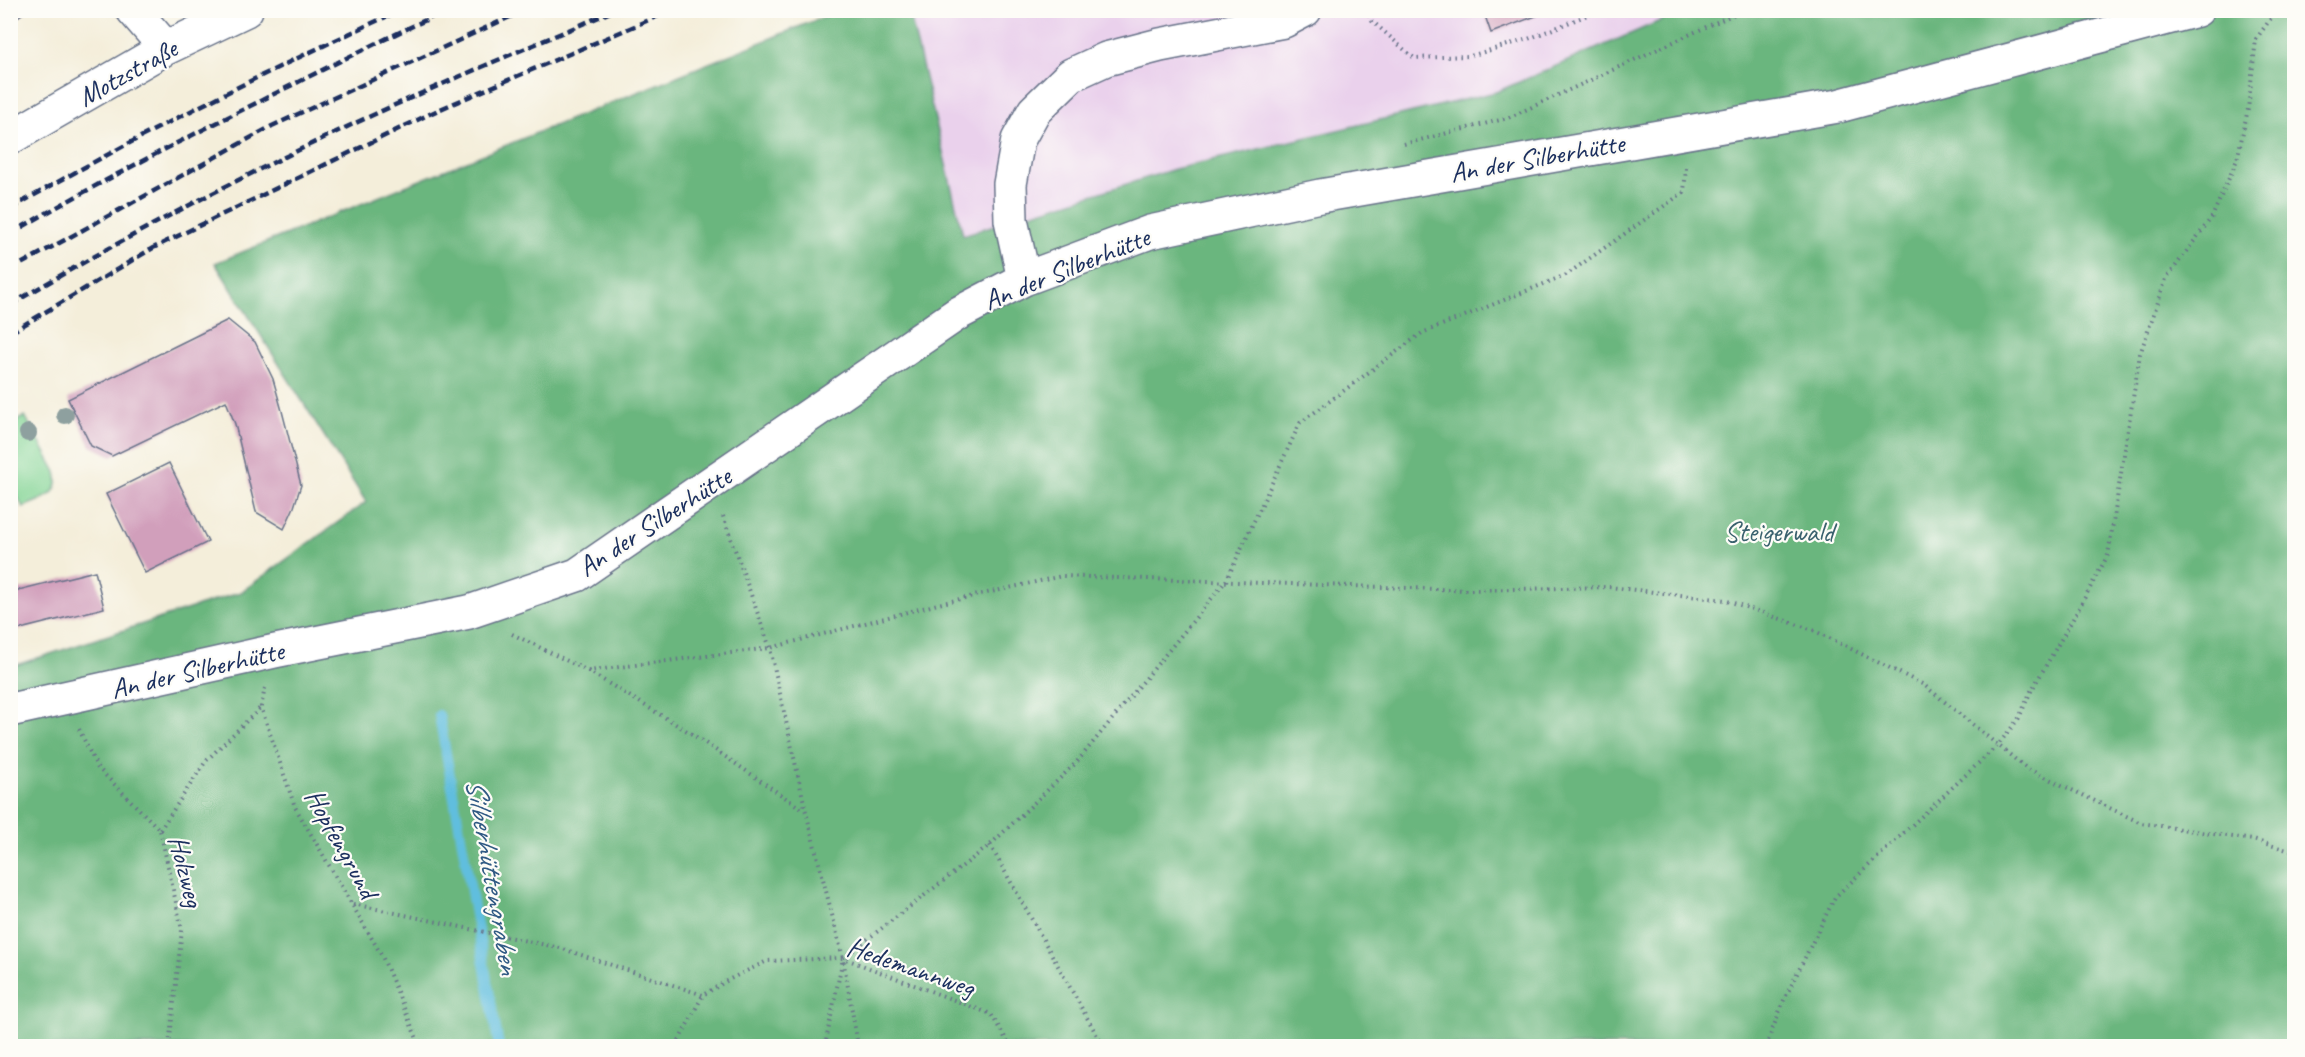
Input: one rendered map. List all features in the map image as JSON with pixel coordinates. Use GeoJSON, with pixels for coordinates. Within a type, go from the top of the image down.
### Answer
{"type":"FeatureCollection","features":[{"type":"Feature","properties":{"kind":"street"},"geometry":{"type":"LineString","coordinates":[[133,10],[166,48]]}},
{"type":"Feature","properties":{"kind":"street","name":"Motzstraße"},"geometry":{"type":"LineString","coordinates":[[10,138],[166,48],[246,10]]}},
{"type":"Feature","properties":{"kind":"street"},"geometry":{"type":"LineString","coordinates":[[1024,279],[1011,220],[1010,184],[1018,140],[1034,111],[1071,75],[1106,59],[1160,45],[1284,21],[1305,10]]}},
{"type":"Feature","properties":{"kind":"street","name":"An der Silberhütte"},"geometry":{"type":"LineString","coordinates":[[10,710],[275,651],[469,612],[578,575],[957,314],[1024,279],[1149,232],[1320,196],[1688,130],[1838,106],[2197,10]]}},
{"type":"Feature","properties":{"kind":"path"},"geometry":{"type":"LineString","coordinates":[[1366,10],[1372,21],[1414,58],[1470,57],[1528,39],[1600,10]]}},
{"type":"Feature","properties":{"kind":"path"},"geometry":{"type":"LineString","coordinates":[[1393,147],[1508,118],[1743,10]]}},
{"type":"Feature","properties":{"kind":"path"},"geometry":{"type":"LineString","coordinates":[[1766,1047],[1784,1000],[1835,897],[1998,745],[2019,718],[2030,693],[2108,555],[2140,354],[2166,279],[2212,217],[2237,160],[2248,109],[2256,39],[2277,10]]}},
{"type":"Feature","properties":{"kind":"path"},"geometry":{"type":"LineString","coordinates":[[825,1047],[843,958],[990,845],[1076,763],[1226,580],[1300,423],[1422,333],[1566,274],[1684,192],[1688,130]]}},
{"type":"Feature","properties":{"kind":"path"},"geometry":{"type":"LineString","coordinates":[[712,484],[770,648],[806,812],[843,958],[858,1047]]}},
{"type":"Feature","properties":{"kind":"path"},"geometry":{"type":"LineString","coordinates":[[588,671],[770,648],[938,604],[1062,576],[1467,590],[1610,587],[1725,600],[1813,630],[1924,685],[2026,768],[2141,824],[2253,840],[2295,852]]}},
{"type":"Feature","properties":{"kind":"path"},"geometry":{"type":"LineString","coordinates":[[469,612],[588,671],[692,734],[806,812]]}},
{"type":"Feature","properties":{"kind":"path"},"geometry":{"type":"LineString","coordinates":[[159,830],[206,761],[261,707],[275,651]]}},
{"type":"Feature","properties":{"kind":"path","name":"Holzweg"},"geometry":{"type":"LineString","coordinates":[[65,699],[97,767],[159,830],[182,930],[169,1047]]}},
{"type":"Feature","properties":{"kind":"path","name":"Hopfengrund"},"geometry":{"type":"LineString","coordinates":[[261,707],[295,807],[354,904],[382,956],[420,1047]]}},
{"type":"Feature","properties":{"kind":"path"},"geometry":{"type":"LineString","coordinates":[[990,845],[1103,1047]]}},
{"type":"Feature","properties":{"kind":"path"},"geometry":{"type":"LineString","coordinates":[[354,904],[560,948],[703,995],[676,1047]]}},
{"type":"Feature","properties":{"kind":"path","name":"Hedemannweg"},"geometry":{"type":"LineString","coordinates":[[703,995],[730,978],[767,961],[843,958],[991,1014],[1010,1047]]}},
{"type":"Feature","properties":{"kind":"shaded area"},"geometry":{"type":"Polygon","coordinates":[[[909,11],[1683,11],[1496,92],[1175,169],[962,235],[909,11]]]}},
{"type":"Feature","properties":{"kind":"green space","name":"Steigerwald"},"geometry":{"type":"Polygon","coordinates":[[[838,11],[909,11],[963,235],[1175,169],[1496,92],[1683,11],[2294,11],[2294,1046],[11,1046],[10,667],[241,592],[366,502],[215,263],[838,11]]]}},
{"type":"Feature","properties":{"kind":"green space"},"geometry":{"type":"Polygon","coordinates":[[[25,416],[56,472],[57,480],[49,496],[23,507],[11,485],[10,425],[25,416]]]}},
{"type":"Feature","properties":{"kind":"building"},"geometry":{"type":"Polygon","coordinates":[[[10,10],[28,10],[10,22],[10,10]]]}},
{"type":"Feature","properties":{"kind":"building"},"geometry":{"type":"Polygon","coordinates":[[[1483,10],[1549,10],[1549,11],[1491,33],[1483,10]]]}},
{"type":"Feature","properties":{"kind":"building"},"geometry":{"type":"Polygon","coordinates":[[[228,320],[255,342],[273,379],[282,411],[301,485],[284,529],[256,512],[235,424],[226,401],[112,456],[91,446],[68,399],[228,320]]]}},
{"type":"Feature","properties":{"kind":"building"},"geometry":{"type":"Polygon","coordinates":[[[169,463],[208,542],[145,573],[106,494],[169,463]]]}},
{"type":"Feature","properties":{"kind":"building"},"geometry":{"type":"Polygon","coordinates":[[[95,571],[104,608],[16,630],[10,609],[10,592],[95,571]]]}},
{"type":"Feature","properties":{"kind":"waterway","name":"Silberhüttengraben"},"geometry":{"type":"LineString","coordinates":[[439,715],[499,1046]]}},
{"type":"Feature","properties":{"kind":"railway"},"geometry":{"type":"LineString","coordinates":[[10,209],[203,105],[401,10]]}},
{"type":"Feature","properties":{"kind":"railway"},"geometry":{"type":"LineString","coordinates":[[10,234],[175,144],[448,10]]}},
{"type":"Feature","properties":{"kind":"railway"},"geometry":{"type":"LineString","coordinates":[[10,270],[272,126],[525,10]]}},
{"type":"Feature","properties":{"kind":"railway"},"geometry":{"type":"LineString","coordinates":[[10,305],[155,223],[303,148],[419,94],[615,10]]}},
{"type":"Feature","properties":{"kind":"railway"},"geometry":{"type":"LineString","coordinates":[[10,333],[153,248],[438,110],[672,10]]}}]}
